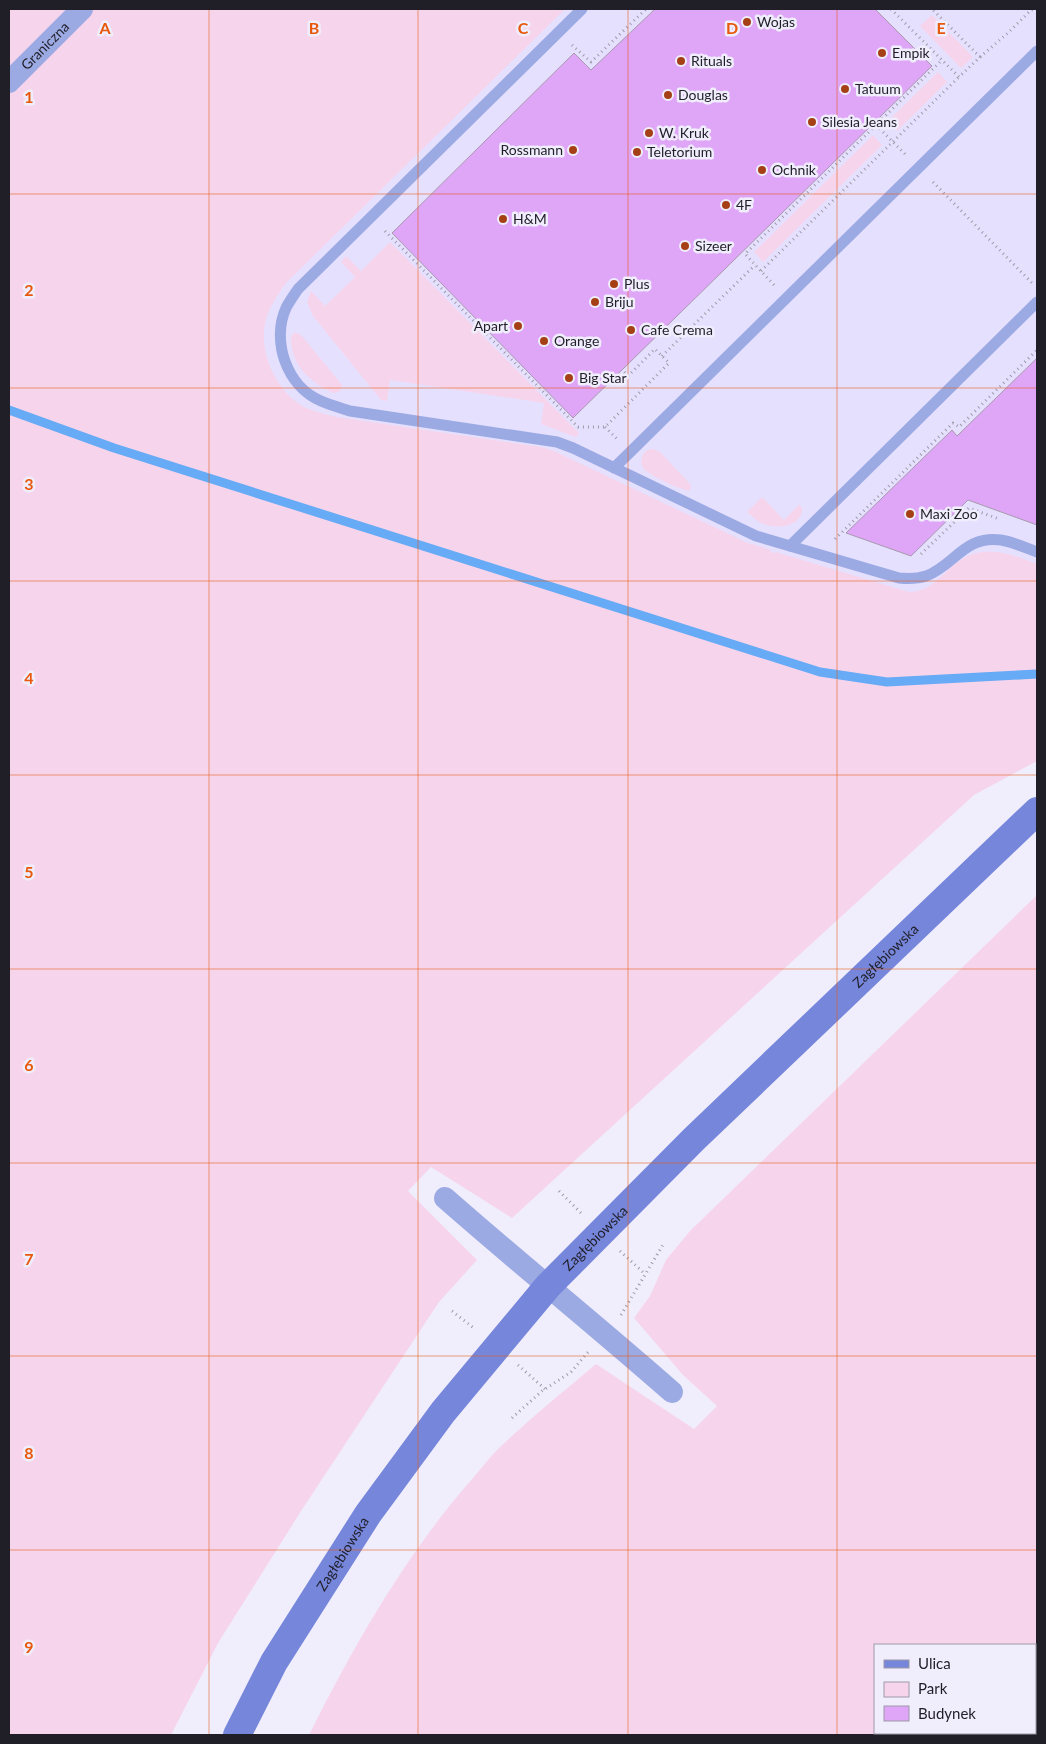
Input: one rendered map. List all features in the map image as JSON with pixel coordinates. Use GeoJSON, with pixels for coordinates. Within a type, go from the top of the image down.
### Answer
{"type":"FeatureCollection","features":[{"type":"Feature","properties":{"kind":"main road","name":"Zagłębiowska"},"geometry":{"type":"LineString","coordinates":[[237,1735],[274,1662],[368,1514],[443,1412],[548,1286],[694,1139],[1037,811]]}},
{"type":"Feature","properties":{"kind":"street","name":"Graniczna"},"geometry":{"type":"LineString","coordinates":[[9,82],[82,9]]}},
{"type":"Feature","properties":{"kind":"street"},"geometry":{"type":"LineString","coordinates":[[446,1198],[499,1246],[672,1392]]}},
{"type":"Feature","properties":{"kind":"lane"},"geometry":{"type":"LineString","coordinates":[[582,9],[298,289],[286,309],[281,329],[282,352],[289,371],[298,384],[320,401],[350,411],[557,442],[756,536],[900,578],[916,579],[928,575],[940,569],[963,549],[974,543],[987,540],[1001,540],[1037,552]]}},
{"type":"Feature","properties":{"kind":"lane"},"geometry":{"type":"LineString","coordinates":[[614,468],[1037,51]]}},
{"type":"Feature","properties":{"kind":"lane"},"geometry":{"type":"LineString","coordinates":[[790,546],[1037,302]]}},
{"type":"Feature","properties":{"kind":"path"},"geometry":{"type":"LineString","coordinates":[[566,51],[572,44],[591,62],[646,9]]}},
{"type":"Feature","properties":{"kind":"path"},"geometry":{"type":"LineString","coordinates":[[891,9],[959,77]]}},
{"type":"Feature","properties":{"kind":"path"},"geometry":{"type":"LineString","coordinates":[[932,9],[980,57]]}},
{"type":"Feature","properties":{"kind":"path"},"geometry":{"type":"LineString","coordinates":[[761,271],[980,57],[1031,10],[1037,9]]}},
{"type":"Feature","properties":{"kind":"path"},"geometry":{"type":"LineString","coordinates":[[787,298],[745,254],[942,60]]}},
{"type":"Feature","properties":{"kind":"path"},"geometry":{"type":"LineString","coordinates":[[876,125],[1037,288]]}},
{"type":"Feature","properties":{"kind":"path"},"geometry":{"type":"LineString","coordinates":[[384,230],[578,427],[605,427],[669,363],[655,349],[628,376],[622,370]]}},
{"type":"Feature","properties":{"kind":"path"},"geometry":{"type":"LineString","coordinates":[[662,356],[755,265]]}},
{"type":"Feature","properties":{"kind":"path"},"geometry":{"type":"LineString","coordinates":[[841,544],[832,541],[953,423],[959,427],[1037,350]]}},
{"type":"Feature","properties":{"kind":"path"},"geometry":{"type":"LineString","coordinates":[[919,556],[969,508],[1003,520]]}},
{"type":"Feature","properties":{"kind":"shaded area"},"geometry":{"type":"Polygon","coordinates":[[[559,9],[1037,9],[1037,668],[107,454],[559,9]]]}},
{"type":"Feature","properties":{"kind":"green space"},"geometry":{"type":"Polygon","coordinates":[[[9,9],[565,9],[286,283],[268,313],[264,336],[265,348],[272,371],[286,392],[304,407],[337,417],[541,447],[554,451],[748,543],[771,550],[770,552],[776,552],[909,592],[929,587],[954,565],[974,554],[984,552],[1005,553],[1037,564],[1037,761],[974,795],[512,1218],[431,1167],[408,1191],[477,1260],[439,1302],[303,1508],[218,1643],[171,1735],[9,1735],[9,9]]]}},
{"type":"Feature","properties":{"kind":"green space"},"geometry":{"type":"Polygon","coordinates":[[[932,15],[973,57],[961,68],[920,26],[932,15]]]}},
{"type":"Feature","properties":{"kind":"green space"},"geometry":{"type":"Polygon","coordinates":[[[938,72],[947,82],[897,131],[888,121],[938,72]]]}},
{"type":"Feature","properties":{"kind":"green space"},"geometry":{"type":"Polygon","coordinates":[[[873,135],[882,145],[763,262],[754,252],[873,135]]]}},
{"type":"Feature","properties":{"kind":"green space"},"geometry":{"type":"Polygon","coordinates":[[[390,242],[579,433],[576,437],[541,424],[544,403],[390,380],[387,401],[381,400],[313,316],[307,302],[311,291],[325,306],[355,277],[341,262],[346,256],[361,271],[390,242]]]}},
{"type":"Feature","properties":{"kind":"green space"},"geometry":{"type":"Polygon","coordinates":[[[295,332],[302,336],[342,385],[339,392],[333,393],[325,389],[309,378],[303,371],[294,356],[291,336],[295,332]]]}},
{"type":"Feature","properties":{"kind":"green space"},"geometry":{"type":"Polygon","coordinates":[[[654,449],[660,452],[690,484],[689,491],[664,481],[643,468],[641,461],[643,455],[646,451],[654,449]]]}},
{"type":"Feature","properties":{"kind":"green space"},"geometry":{"type":"Polygon","coordinates":[[[762,497],[784,520],[799,505],[802,508],[801,514],[794,523],[788,525],[776,527],[762,523],[747,512],[762,497]]]}},
{"type":"Feature","properties":{"kind":"green space"},"geometry":{"type":"Polygon","coordinates":[[[1037,895],[1037,1735],[309,1735],[361,1637],[400,1575],[443,1515],[498,1449],[596,1364],[694,1429],[717,1406],[683,1375],[634,1318],[650,1296],[666,1260],[690,1231],[1037,895]]]}},
{"type":"Feature","properties":{"kind":"building"},"geometry":{"type":"Polygon","coordinates":[[[655,9],[875,9],[932,66],[573,418],[392,233],[574,53],[591,70],[655,9]]]}},
{"type":"Feature","properties":{"kind":"building"},"geometry":{"type":"Polygon","coordinates":[[[1037,358],[1037,525],[968,500],[911,556],[846,533],[952,430],[957,436],[1037,358]]]}},
{"type":"Feature","properties":{"kind":"waterway"},"geometry":{"type":"LineString","coordinates":[[9,410],[114,448],[820,672],[887,682],[1037,674]]}},
{"type":"Feature","properties":{"kind":"place","name":"Wojas"},"geometry":{"type":"Point","coordinates":[747,22]}},
{"type":"Feature","properties":{"kind":"place","name":"Empik"},"geometry":{"type":"Point","coordinates":[882,53]}},
{"type":"Feature","properties":{"kind":"place","name":"Rituals"},"geometry":{"type":"Point","coordinates":[681,61]}},
{"type":"Feature","properties":{"kind":"place","name":"Tatuum"},"geometry":{"type":"Point","coordinates":[845,89]}},
{"type":"Feature","properties":{"kind":"place","name":"Douglas"},"geometry":{"type":"Point","coordinates":[668,95]}},
{"type":"Feature","properties":{"kind":"place","name":"Silesia Jeans"},"geometry":{"type":"Point","coordinates":[812,122]}},
{"type":"Feature","properties":{"kind":"place","name":"W. Kruk"},"geometry":{"type":"Point","coordinates":[649,133]}},
{"type":"Feature","properties":{"kind":"place","name":"Rossmann"},"geometry":{"type":"Point","coordinates":[573,150]}},
{"type":"Feature","properties":{"kind":"place","name":"Teletorium"},"geometry":{"type":"Point","coordinates":[637,152]}},
{"type":"Feature","properties":{"kind":"place","name":"Ochnik"},"geometry":{"type":"Point","coordinates":[762,170]}},
{"type":"Feature","properties":{"kind":"place","name":"4F"},"geometry":{"type":"Point","coordinates":[726,205]}},
{"type":"Feature","properties":{"kind":"place","name":"H&M"},"geometry":{"type":"Point","coordinates":[503,219]}},
{"type":"Feature","properties":{"kind":"place","name":"Sizeer"},"geometry":{"type":"Point","coordinates":[685,246]}},
{"type":"Feature","properties":{"kind":"place","name":"Plus"},"geometry":{"type":"Point","coordinates":[614,284]}},
{"type":"Feature","properties":{"kind":"place","name":"Briju"},"geometry":{"type":"Point","coordinates":[595,302]}},
{"type":"Feature","properties":{"kind":"place","name":"Apart"},"geometry":{"type":"Point","coordinates":[518,326]}},
{"type":"Feature","properties":{"kind":"place","name":"Cafe Crema"},"geometry":{"type":"Point","coordinates":[631,330]}},
{"type":"Feature","properties":{"kind":"place","name":"Orange"},"geometry":{"type":"Point","coordinates":[544,341]}},
{"type":"Feature","properties":{"kind":"place","name":"Big Star"},"geometry":{"type":"Point","coordinates":[569,378]}},
{"type":"Feature","properties":{"kind":"place","name":"Maxi Zoo"},"geometry":{"type":"Point","coordinates":[910,514]}}]}
